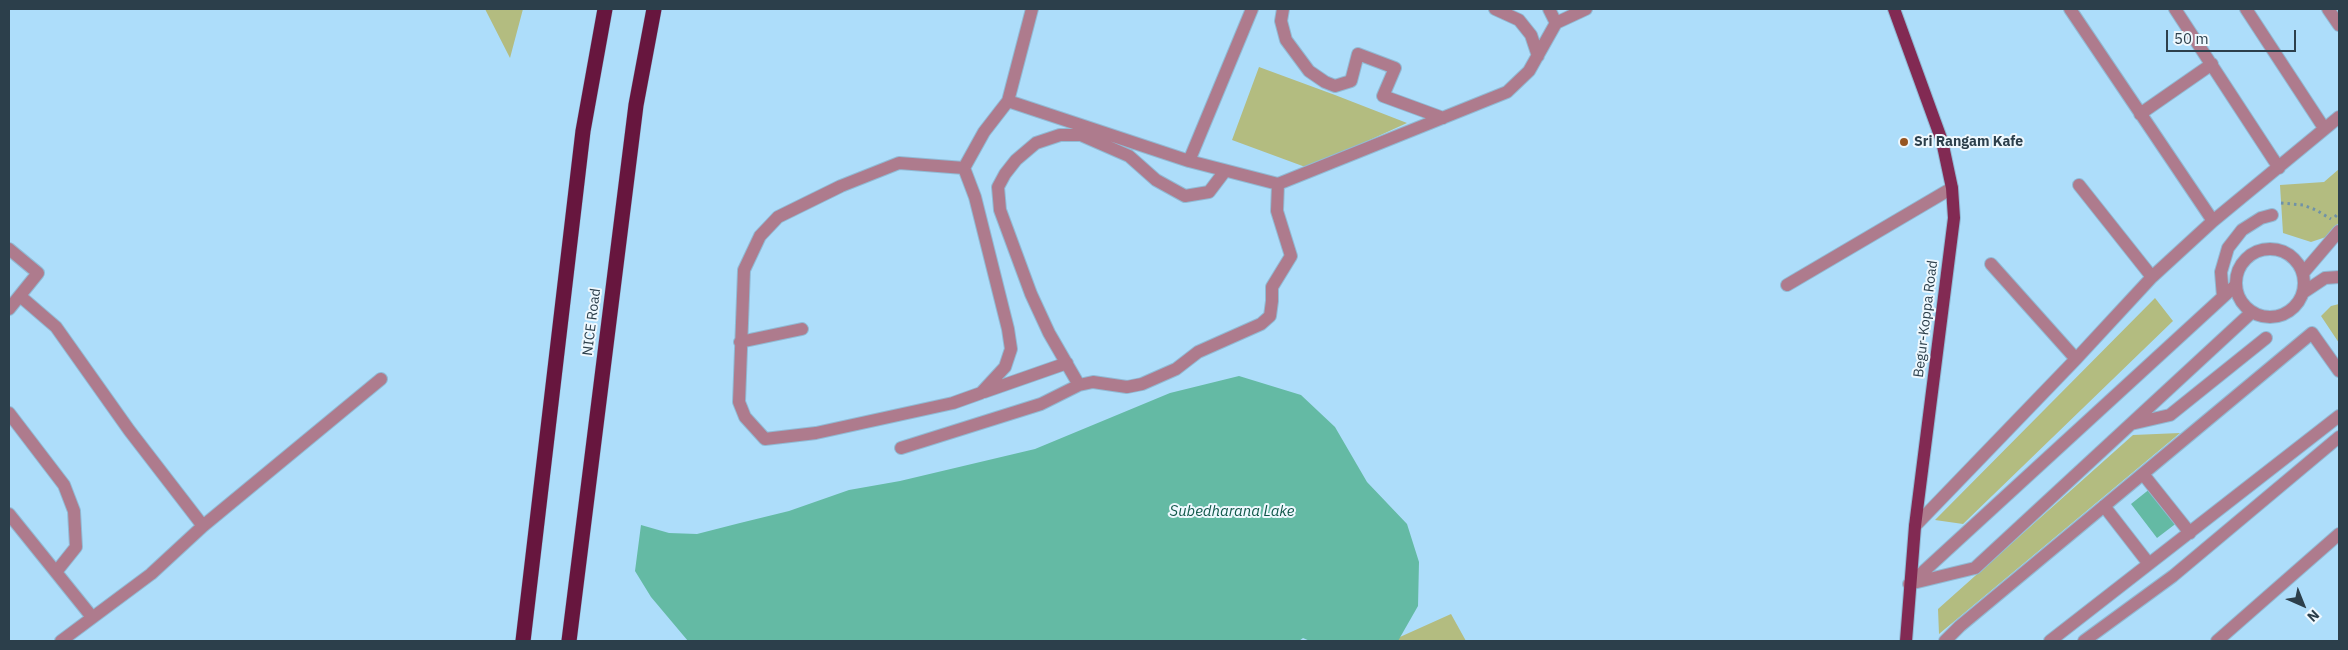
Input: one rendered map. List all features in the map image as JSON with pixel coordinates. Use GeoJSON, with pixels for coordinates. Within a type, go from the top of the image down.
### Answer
{"type":"FeatureCollection","features":[{"type":"Feature","properties":{"kind":"highway"},"geometry":{"type":"LineString","coordinates":[[523,641],[583,131],[605,9]]}},
{"type":"Feature","properties":{"kind":"highway","name":"NICE Road"},"geometry":{"type":"LineString","coordinates":[[569,641],[636,105],[654,9]]}},
{"type":"Feature","properties":{"kind":"main road","name":"Begur-Koppa Road"},"geometry":{"type":"LineString","coordinates":[[1894,9],[1942,142],[1952,188],[1954,218],[1915,526],[1906,641]]}},
{"type":"Feature","properties":{"kind":"street"},"geometry":{"type":"LineString","coordinates":[[981,393],[1005,367],[1011,349],[1008,329],[975,197],[964,168],[984,132],[1008,101],[1032,9]]}},
{"type":"Feature","properties":{"kind":"street"},"geometry":{"type":"LineString","coordinates":[[1189,161],[1252,9]]}},
{"type":"Feature","properties":{"kind":"street"},"geometry":{"type":"LineString","coordinates":[[1283,9],[1281,21],[1286,40],[1309,71],[1324,82],[1334,86],[1351,81],[1358,54],[1395,68],[1383,96],[1443,118]]}},
{"type":"Feature","properties":{"kind":"street"},"geometry":{"type":"LineString","coordinates":[[1495,9],[1519,20],[1531,35],[1538,56]]}},
{"type":"Feature","properties":{"kind":"street"},"geometry":{"type":"LineString","coordinates":[[1549,9],[1556,23]]}},
{"type":"Feature","properties":{"kind":"street"},"geometry":{"type":"LineString","coordinates":[[1008,101],[1189,161],[1278,184],[1507,92],[1529,71],[1556,23],[1586,9]]}},
{"type":"Feature","properties":{"kind":"street"},"geometry":{"type":"LineString","coordinates":[[2070,9],[2212,221]]}},
{"type":"Feature","properties":{"kind":"street"},"geometry":{"type":"LineString","coordinates":[[2175,9],[2279,168]]}},
{"type":"Feature","properties":{"kind":"street"},"geometry":{"type":"LineString","coordinates":[[2246,9],[2324,128]]}},
{"type":"Feature","properties":{"kind":"street"},"geometry":{"type":"LineString","coordinates":[[2328,9],[2339,25]]}},
{"type":"Feature","properties":{"kind":"street"},"geometry":{"type":"LineString","coordinates":[[2140,114],[2212,64]]}},
{"type":"Feature","properties":{"kind":"street"},"geometry":{"type":"LineString","coordinates":[[1915,526],[2076,360],[2152,277],[2212,221],[2339,117]]}},
{"type":"Feature","properties":{"kind":"street"},"geometry":{"type":"LineString","coordinates":[[1079,385],[1032,294],[1000,210],[998,187],[1016,160],[1036,143],[1060,135],[1081,135],[1129,156],[1156,180],[1184,196],[1209,192],[1225,171]]}},
{"type":"Feature","properties":{"kind":"street"},"geometry":{"type":"LineString","coordinates":[[964,168],[899,163],[841,186],[778,217],[760,236],[744,270],[739,402],[745,417],[764,439],[816,433],[953,403],[1067,363]]}},
{"type":"Feature","properties":{"kind":"street"},"geometry":{"type":"LineString","coordinates":[[901,448],[1041,404],[1079,385],[1093,382],[1127,387],[1142,384],[1176,369],[1198,352],[1261,324],[1270,316],[1272,287],[1291,256],[1277,211],[1278,184]]}},
{"type":"Feature","properties":{"kind":"street"},"geometry":{"type":"LineString","coordinates":[[2079,186],[2152,277]]}},
{"type":"Feature","properties":{"kind":"street"},"geometry":{"type":"LineString","coordinates":[[1787,285],[1952,188]]}},
{"type":"Feature","properties":{"kind":"street"},"geometry":{"type":"LineString","coordinates":[[2223,297],[2221,272],[2228,248],[2242,230],[2261,218],[2272,215]]}},
{"type":"Feature","properties":{"kind":"street"},"geometry":{"type":"LineString","coordinates":[[2304,272],[2339,231]]}},
{"type":"Feature","properties":{"kind":"street"},"geometry":{"type":"LineString","coordinates":[[1909,584],[2237,285],[2246,258],[2254,252],[2272,248],[2291,255],[2304,272],[2304,292]]}},
{"type":"Feature","properties":{"kind":"street"},"geometry":{"type":"LineString","coordinates":[[9,249],[38,273],[9,309]]}},
{"type":"Feature","properties":{"kind":"street"},"geometry":{"type":"LineString","coordinates":[[1992,264],[2076,360]]}},
{"type":"Feature","properties":{"kind":"street"},"geometry":{"type":"LineString","coordinates":[[2237,285],[2242,302],[2252,312],[2266,317],[2284,314],[2299,301],[2304,292],[2325,278],[2339,277]]}},
{"type":"Feature","properties":{"kind":"street"},"geometry":{"type":"LineString","coordinates":[[20,296],[56,327],[129,430],[203,526]]}},
{"type":"Feature","properties":{"kind":"street"},"geometry":{"type":"LineString","coordinates":[[1909,584],[1975,568],[2252,312]]}},
{"type":"Feature","properties":{"kind":"street"},"geometry":{"type":"LineString","coordinates":[[740,342],[802,328]]}},
{"type":"Feature","properties":{"kind":"street"},"geometry":{"type":"LineString","coordinates":[[1946,641],[1960,626],[2312,333],[2339,371]]}},
{"type":"Feature","properties":{"kind":"street"},"geometry":{"type":"LineString","coordinates":[[2130,424],[2170,415],[2266,338]]}},
{"type":"Feature","properties":{"kind":"street"},"geometry":{"type":"LineString","coordinates":[[61,641],[150,574],[203,526],[382,379]]}},
{"type":"Feature","properties":{"kind":"street"},"geometry":{"type":"LineString","coordinates":[[9,413],[64,484],[74,511],[76,548],[56,572]]}},
{"type":"Feature","properties":{"kind":"street"},"geometry":{"type":"LineString","coordinates":[[2050,641],[2339,416]]}},
{"type":"Feature","properties":{"kind":"street"},"geometry":{"type":"LineString","coordinates":[[2084,641],[2173,576],[2339,437]]}},
{"type":"Feature","properties":{"kind":"street"},"geometry":{"type":"LineString","coordinates":[[2142,474],[2190,533]]}},
{"type":"Feature","properties":{"kind":"street"},"geometry":{"type":"LineString","coordinates":[[2104,506],[2149,564]]}},
{"type":"Feature","properties":{"kind":"street"},"geometry":{"type":"LineString","coordinates":[[9,514],[92,617]]}},
{"type":"Feature","properties":{"kind":"street"},"geometry":{"type":"LineString","coordinates":[[2217,641],[2339,534]]}},
{"type":"Feature","properties":{"kind":"shaded area"},"geometry":{"type":"Polygon","coordinates":[[[485,9],[523,9],[510,58],[485,9]]]}},
{"type":"Feature","properties":{"kind":"shaded area"},"geometry":{"type":"Polygon","coordinates":[[[1259,67],[1407,123],[1308,168],[1232,140],[1259,67]]]}},
{"type":"Feature","properties":{"kind":"shaded area"},"geometry":{"type":"Polygon","coordinates":[[[2339,169],[2339,222],[2332,232],[2326,237],[2311,242],[2283,233],[2280,185],[2324,182],[2339,169]]]}},
{"type":"Feature","properties":{"kind":"shaded area"},"geometry":{"type":"Polygon","coordinates":[[[2155,298],[2173,321],[1963,524],[1935,520],[2155,298]]]}},
{"type":"Feature","properties":{"kind":"shaded area"},"geometry":{"type":"Polygon","coordinates":[[[2339,304],[2339,343],[2321,316],[2331,306],[2339,304]]]}},
{"type":"Feature","properties":{"kind":"shaded area"},"geometry":{"type":"Polygon","coordinates":[[[2180,433],[1939,634],[1938,609],[2133,435],[2180,433]]]}},
{"type":"Feature","properties":{"kind":"shaded area"},"geometry":{"type":"Polygon","coordinates":[[[1451,614],[1466,641],[1391,641],[1451,614]]]}},
{"type":"Feature","properties":{"kind":"water","name":"Subedharana Lake"},"geometry":{"type":"Polygon","coordinates":[[[1239,376],[1301,395],[1335,427],[1367,482],[1407,524],[1419,562],[1418,606],[1398,641],[1310,641],[1303,638],[1299,641],[688,641],[651,597],[635,571],[641,525],[669,533],[697,534],[789,511],[849,490],[900,481],[1035,449],[1170,393],[1239,376]]]}},
{"type":"Feature","properties":{"kind":"water"},"geometry":{"type":"Polygon","coordinates":[[[2151,488],[2178,522],[2157,538],[2131,504],[2151,488]]]}},
{"type":"Feature","properties":{"kind":"place","name":"Sri Rangam Kafe"},"geometry":{"type":"Point","coordinates":[1904,142]}}]}
